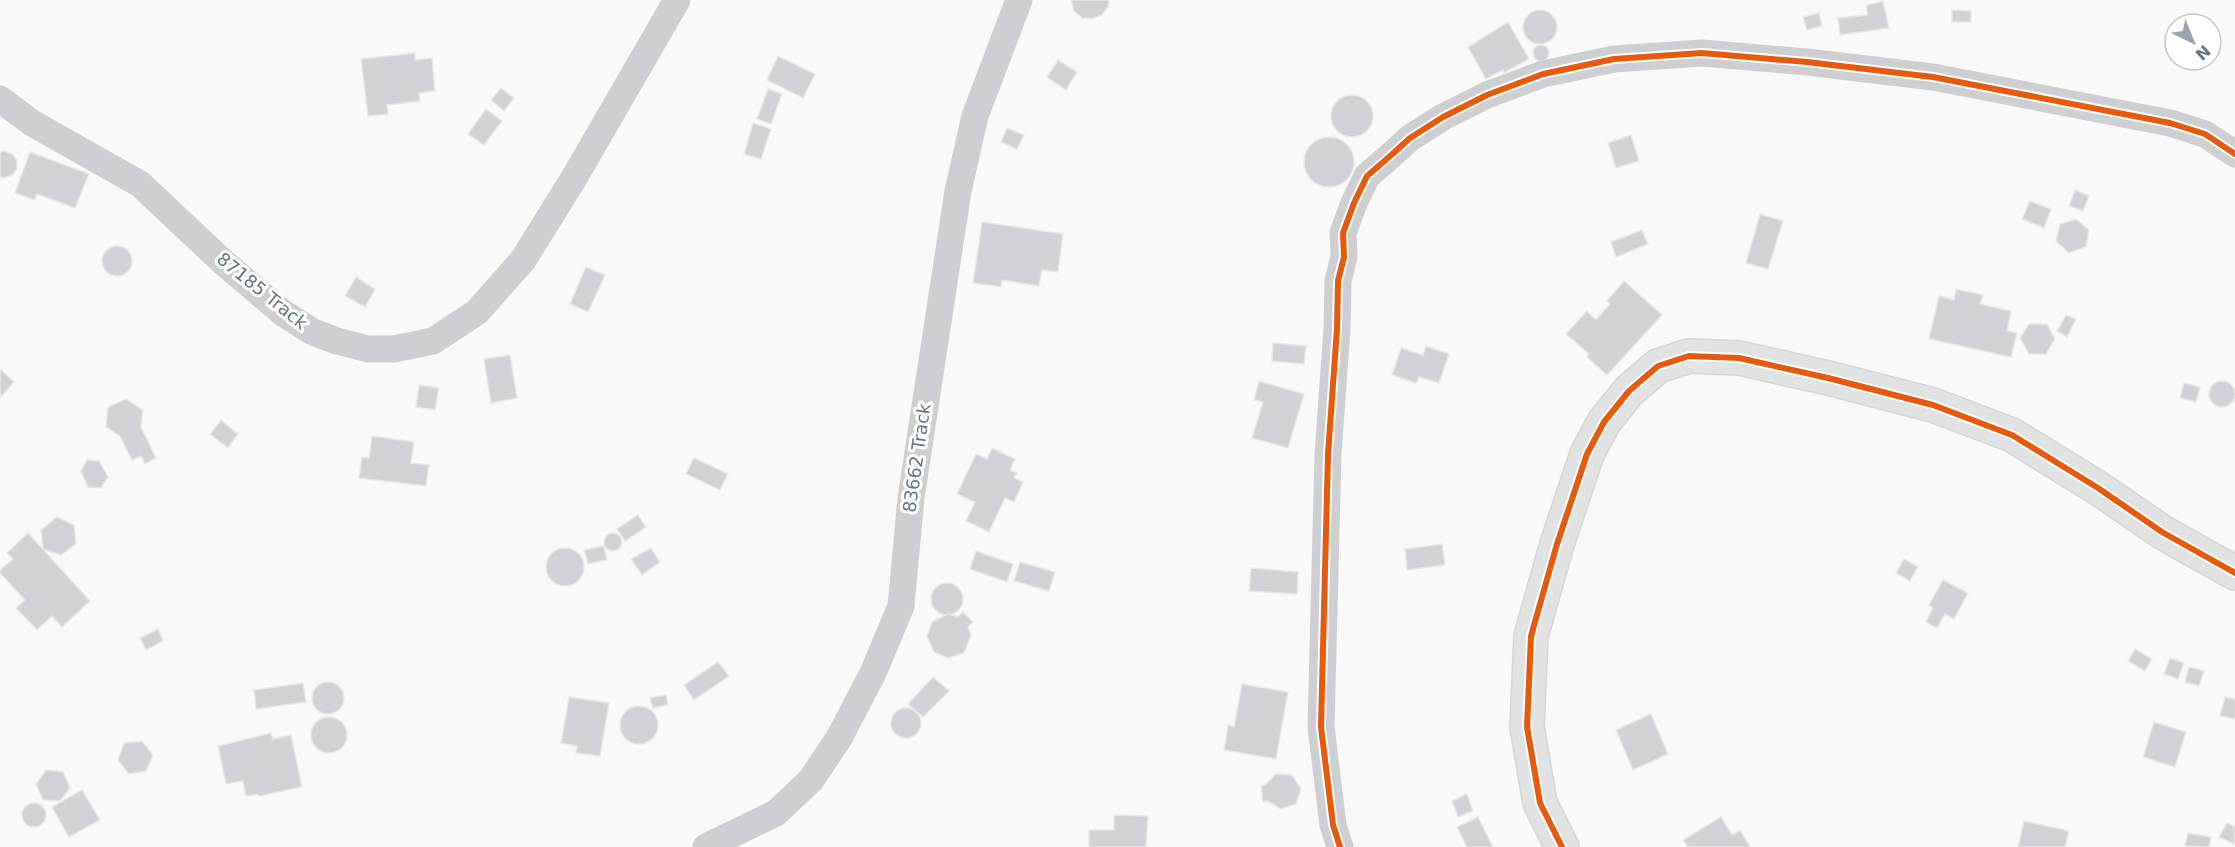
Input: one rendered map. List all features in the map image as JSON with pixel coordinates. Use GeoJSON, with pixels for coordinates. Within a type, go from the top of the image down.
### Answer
{"type":"FeatureCollection","features":[{"type":"Feature","properties":{"kind":"street","name":"87185 Track"},"geometry":{"type":"LineString","coordinates":[[0,99],[32,123],[140,184],[222,261],[283,313],[303,326],[347,344],[368,349],[394,349],[433,340],[477,312],[523,260],[574,178],[677,0]]}},
{"type":"Feature","properties":{"kind":"street","name":"83662 Track"},"geometry":{"type":"LineString","coordinates":[[706,847],[776,813],[811,780],[839,738],[873,673],[901,606],[911,498],[958,191],[975,116],[1018,0]]}},
{"type":"Feature","properties":{"kind":"street"},"geometry":{"type":"LineString","coordinates":[[1340,847],[1333,825],[1321,727],[1328,454],[1338,281],[1344,257],[1343,233],[1367,176],[1410,138],[1443,117],[1487,95],[1543,74],[1614,59],[1701,53],[1807,62],[1933,77],[2170,123],[2205,134],[2235,154]]}},
{"type":"Feature","properties":{"kind":"street"},"geometry":{"type":"LineString","coordinates":[[1562,847],[1540,803],[1527,727],[1531,636],[1557,544],[1587,454],[1604,422],[1622,399],[1658,366],[1689,356],[1739,358],[1933,405],[2012,435],[2098,488],[2162,532],[2235,573]]}},
{"type":"Feature","properties":{"kind":"building"},"geometry":{"type":"Polygon","coordinates":[[[1071,0],[1109,0],[1108,7],[1102,15],[1092,19],[1082,18],[1074,11],[1071,0]]]}},
{"type":"Feature","properties":{"kind":"building"},"geometry":{"type":"Polygon","coordinates":[[[1883,1],[1889,28],[1840,35],[1838,18],[1867,15],[1867,5],[1883,1]]]}},
{"type":"Feature","properties":{"kind":"building"},"geometry":{"type":"Polygon","coordinates":[[[1540,10],[1552,15],[1557,27],[1552,39],[1540,44],[1528,39],[1523,27],[1528,15],[1540,10]]]}},
{"type":"Feature","properties":{"kind":"building"},"geometry":{"type":"Polygon","coordinates":[[[1952,10],[1971,11],[1971,22],[1952,22],[1952,10]]]}},
{"type":"Feature","properties":{"kind":"building"},"geometry":{"type":"Polygon","coordinates":[[[1819,13],[1822,26],[1807,30],[1803,17],[1819,13]]]}},
{"type":"Feature","properties":{"kind":"building"},"geometry":{"type":"Polygon","coordinates":[[[1508,22],[1529,59],[1504,73],[1503,70],[1486,79],[1468,47],[1508,22]]]}},
{"type":"Feature","properties":{"kind":"building"},"geometry":{"type":"Polygon","coordinates":[[[1538,45],[1544,45],[1549,53],[1547,59],[1538,61],[1533,56],[1533,50],[1538,45]]]}},
{"type":"Feature","properties":{"kind":"building"},"geometry":{"type":"Polygon","coordinates":[[[415,53],[415,60],[432,58],[435,91],[419,93],[420,101],[387,105],[388,114],[368,116],[361,59],[415,53]]]}},
{"type":"Feature","properties":{"kind":"building"},"geometry":{"type":"Polygon","coordinates":[[[778,56],[815,74],[803,98],[767,80],[778,56]]]}},
{"type":"Feature","properties":{"kind":"building"},"geometry":{"type":"Polygon","coordinates":[[[1058,60],[1077,72],[1066,90],[1047,77],[1058,60]]]}},
{"type":"Feature","properties":{"kind":"building"},"geometry":{"type":"Polygon","coordinates":[[[501,88],[514,98],[504,111],[491,100],[501,88]]]}},
{"type":"Feature","properties":{"kind":"building"},"geometry":{"type":"Polygon","coordinates":[[[768,89],[782,94],[771,124],[757,119],[768,89]]]}},
{"type":"Feature","properties":{"kind":"building"},"geometry":{"type":"Polygon","coordinates":[[[1352,95],[1360,96],[1367,101],[1372,108],[1372,124],[1367,131],[1360,136],[1352,137],[1344,136],[1337,131],[1332,124],[1331,116],[1332,108],[1337,101],[1344,96],[1352,95]]]}},
{"type":"Feature","properties":{"kind":"building"},"geometry":{"type":"Polygon","coordinates":[[[486,109],[502,121],[484,145],[468,134],[486,109]]]}},
{"type":"Feature","properties":{"kind":"building"},"geometry":{"type":"Polygon","coordinates":[[[753,123],[771,129],[761,159],[744,154],[753,123]]]}},
{"type":"Feature","properties":{"kind":"building"},"geometry":{"type":"Polygon","coordinates":[[[1007,128],[1024,135],[1017,149],[1001,142],[1007,128]]]}},
{"type":"Feature","properties":{"kind":"building"},"geometry":{"type":"Polygon","coordinates":[[[1631,135],[1639,161],[1616,168],[1608,143],[1631,135]]]}},
{"type":"Feature","properties":{"kind":"building"},"geometry":{"type":"Polygon","coordinates":[[[1329,137],[1347,144],[1354,162],[1347,180],[1329,187],[1311,180],[1304,162],[1311,144],[1329,137]]]}},
{"type":"Feature","properties":{"kind":"building"},"geometry":{"type":"Polygon","coordinates":[[[0,152],[12,154],[17,160],[17,169],[12,175],[4,178],[0,177],[0,152]]]}},
{"type":"Feature","properties":{"kind":"building"},"geometry":{"type":"Polygon","coordinates":[[[30,152],[89,174],[75,208],[37,194],[35,200],[15,193],[30,152]]]}},
{"type":"Feature","properties":{"kind":"building"},"geometry":{"type":"Polygon","coordinates":[[[2075,190],[2089,196],[2083,211],[2069,206],[2075,190]]]}},
{"type":"Feature","properties":{"kind":"building"},"geometry":{"type":"Polygon","coordinates":[[[2030,201],[2051,209],[2044,228],[2022,219],[2030,201]]]}},
{"type":"Feature","properties":{"kind":"building"},"geometry":{"type":"Polygon","coordinates":[[[1760,214],[1783,221],[1768,269],[1746,263],[1760,214]]]}},
{"type":"Feature","properties":{"kind":"building"},"geometry":{"type":"Polygon","coordinates":[[[2076,219],[2089,230],[2086,247],[2069,253],[2056,241],[2060,224],[2076,219]]]}},
{"type":"Feature","properties":{"kind":"building"},"geometry":{"type":"Polygon","coordinates":[[[982,222],[1063,234],[1058,272],[1042,270],[1039,286],[1002,280],[1001,287],[973,283],[982,222]]]}},
{"type":"Feature","properties":{"kind":"building"},"geometry":{"type":"Polygon","coordinates":[[[1642,230],[1648,244],[1616,257],[1611,242],[1642,230]]]}},
{"type":"Feature","properties":{"kind":"building"},"geometry":{"type":"Polygon","coordinates":[[[117,246],[123,247],[131,255],[131,267],[123,275],[117,276],[111,275],[103,267],[102,261],[103,255],[111,247],[117,246]]]}},
{"type":"Feature","properties":{"kind":"building"},"geometry":{"type":"Polygon","coordinates":[[[586,267],[605,275],[588,312],[570,304],[586,267]]]}},
{"type":"Feature","properties":{"kind":"building"},"geometry":{"type":"Polygon","coordinates":[[[356,277],[375,289],[365,307],[345,296],[356,277]]]}},
{"type":"Feature","properties":{"kind":"building"},"geometry":{"type":"Polygon","coordinates":[[[1624,281],[1662,315],[1607,375],[1587,357],[1589,354],[1566,334],[1587,311],[1596,320],[1610,304],[1607,301],[1624,281]]]}},
{"type":"Feature","properties":{"kind":"building"},"geometry":{"type":"Polygon","coordinates":[[[1956,289],[1983,295],[1980,304],[2011,311],[2007,331],[2017,333],[2011,357],[1929,339],[1939,296],[1954,300],[1956,289]]]}},
{"type":"Feature","properties":{"kind":"building"},"geometry":{"type":"Polygon","coordinates":[[[2066,315],[2076,319],[2067,337],[2057,331],[2066,315]]]}},
{"type":"Feature","properties":{"kind":"building"},"geometry":{"type":"Polygon","coordinates":[[[2029,324],[2047,324],[2055,339],[2046,354],[2029,354],[2020,338],[2029,324]]]}},
{"type":"Feature","properties":{"kind":"building"},"geometry":{"type":"Polygon","coordinates":[[[1273,343],[1306,346],[1304,364],[1272,361],[1273,343]]]}},
{"type":"Feature","properties":{"kind":"building"},"geometry":{"type":"Polygon","coordinates":[[[1426,346],[1449,354],[1439,383],[1419,377],[1416,383],[1392,375],[1401,348],[1423,355],[1426,346]]]}},
{"type":"Feature","properties":{"kind":"building"},"geometry":{"type":"Polygon","coordinates":[[[510,355],[517,398],[491,403],[484,359],[510,355]]]}},
{"type":"Feature","properties":{"kind":"building"},"geometry":{"type":"Polygon","coordinates":[[[0,369],[14,382],[0,398],[0,369]]]}},
{"type":"Feature","properties":{"kind":"building"},"geometry":{"type":"Polygon","coordinates":[[[1259,381],[1304,394],[1288,448],[1252,438],[1263,402],[1254,400],[1259,381]]]}},
{"type":"Feature","properties":{"kind":"building"},"geometry":{"type":"Polygon","coordinates":[[[2222,381],[2231,385],[2235,394],[2231,403],[2222,407],[2213,403],[2209,394],[2213,385],[2222,381]]]}},
{"type":"Feature","properties":{"kind":"building"},"geometry":{"type":"Polygon","coordinates":[[[2184,383],[2200,387],[2196,402],[2180,398],[2184,383]]]}},
{"type":"Feature","properties":{"kind":"building"},"geometry":{"type":"Polygon","coordinates":[[[419,385],[439,388],[435,410],[416,407],[419,385]]]}},
{"type":"Feature","properties":{"kind":"building"},"geometry":{"type":"Polygon","coordinates":[[[126,399],[143,410],[141,427],[156,458],[145,464],[141,456],[132,460],[120,436],[106,427],[108,407],[126,399]]]}},
{"type":"Feature","properties":{"kind":"building"},"geometry":{"type":"Polygon","coordinates":[[[221,420],[238,434],[228,448],[210,434],[221,420]]]}},
{"type":"Feature","properties":{"kind":"building"},"geometry":{"type":"Polygon","coordinates":[[[372,436],[414,442],[411,463],[429,465],[426,486],[359,478],[362,457],[369,458],[372,436]]]}},
{"type":"Feature","properties":{"kind":"building"},"geometry":{"type":"Polygon","coordinates":[[[992,448],[1015,459],[1010,470],[1017,473],[1014,478],[1023,482],[1014,502],[1005,498],[989,532],[966,521],[975,502],[957,494],[976,454],[987,459],[992,448]]]}},
{"type":"Feature","properties":{"kind":"building"},"geometry":{"type":"Polygon","coordinates":[[[694,458],[728,474],[720,490],[686,474],[694,458]]]}},
{"type":"Feature","properties":{"kind":"building"},"geometry":{"type":"Polygon","coordinates":[[[87,460],[99,461],[108,477],[101,488],[88,487],[81,471],[87,460]]]}},
{"type":"Feature","properties":{"kind":"building"},"geometry":{"type":"Polygon","coordinates":[[[638,515],[646,527],[625,541],[617,529],[638,515]]]}},
{"type":"Feature","properties":{"kind":"building"},"geometry":{"type":"Polygon","coordinates":[[[57,517],[74,525],[76,544],[61,555],[43,549],[41,530],[57,517]]]}},
{"type":"Feature","properties":{"kind":"building"},"geometry":{"type":"Polygon","coordinates":[[[28,533],[90,601],[62,627],[52,616],[37,630],[16,608],[25,600],[0,573],[0,570],[13,559],[7,553],[28,533]]]}},
{"type":"Feature","properties":{"kind":"building"},"geometry":{"type":"Polygon","coordinates":[[[613,533],[619,536],[622,542],[619,548],[613,551],[607,548],[604,542],[607,536],[613,533]]]}},
{"type":"Feature","properties":{"kind":"building"},"geometry":{"type":"Polygon","coordinates":[[[1442,544],[1445,565],[1407,570],[1405,549],[1442,544]]]}},
{"type":"Feature","properties":{"kind":"building"},"geometry":{"type":"Polygon","coordinates":[[[604,546],[607,560],[588,564],[584,550],[604,546]]]}},
{"type":"Feature","properties":{"kind":"building"},"geometry":{"type":"Polygon","coordinates":[[[565,548],[578,554],[584,567],[578,580],[565,586],[552,580],[546,567],[552,554],[565,548]]]}},
{"type":"Feature","properties":{"kind":"building"},"geometry":{"type":"Polygon","coordinates":[[[651,548],[660,562],[642,575],[631,559],[651,548]]]}},
{"type":"Feature","properties":{"kind":"building"},"geometry":{"type":"Polygon","coordinates":[[[976,551],[1013,564],[1007,582],[970,569],[976,551]]]}},
{"type":"Feature","properties":{"kind":"building"},"geometry":{"type":"Polygon","coordinates":[[[1904,559],[1918,567],[1910,581],[1896,573],[1904,559]]]}},
{"type":"Feature","properties":{"kind":"building"},"geometry":{"type":"Polygon","coordinates":[[[1020,562],[1055,572],[1049,591],[1014,581],[1020,562]]]}},
{"type":"Feature","properties":{"kind":"building"},"geometry":{"type":"Polygon","coordinates":[[[1251,568],[1298,572],[1297,594],[1249,591],[1251,568]]]}},
{"type":"Feature","properties":{"kind":"building"},"geometry":{"type":"Polygon","coordinates":[[[1943,580],[1968,593],[1954,619],[1945,614],[1937,628],[1926,622],[1933,608],[1929,605],[1943,580]]]}},
{"type":"Feature","properties":{"kind":"building"},"geometry":{"type":"Polygon","coordinates":[[[947,583],[958,588],[963,599],[958,610],[947,615],[936,610],[931,599],[936,588],[947,583]]]}},
{"type":"Feature","properties":{"kind":"building"},"geometry":{"type":"Polygon","coordinates":[[[963,612],[973,622],[968,627],[971,635],[964,653],[948,658],[934,652],[927,637],[932,622],[948,614],[958,617],[963,612]]]}},
{"type":"Feature","properties":{"kind":"building"},"geometry":{"type":"Polygon","coordinates":[[[158,629],[163,641],[146,650],[140,638],[158,629]]]}},
{"type":"Feature","properties":{"kind":"building"},"geometry":{"type":"Polygon","coordinates":[[[2135,649],[2152,659],[2145,671],[2128,661],[2135,649]]]}},
{"type":"Feature","properties":{"kind":"building"},"geometry":{"type":"Polygon","coordinates":[[[2170,658],[2184,663],[2178,679],[2164,674],[2170,658]]]}},
{"type":"Feature","properties":{"kind":"building"},"geometry":{"type":"Polygon","coordinates":[[[718,662],[729,676],[694,700],[684,685],[718,662]]]}},
{"type":"Feature","properties":{"kind":"building"},"geometry":{"type":"Polygon","coordinates":[[[2189,667],[2204,671],[2199,686],[2185,682],[2189,667]]]}},
{"type":"Feature","properties":{"kind":"building"},"geometry":{"type":"Polygon","coordinates":[[[933,677],[949,691],[923,717],[908,704],[933,677]]]}},
{"type":"Feature","properties":{"kind":"building"},"geometry":{"type":"Polygon","coordinates":[[[328,682],[339,687],[344,698],[339,709],[328,714],[317,709],[312,698],[317,687],[328,682]]]}},
{"type":"Feature","properties":{"kind":"building"},"geometry":{"type":"Polygon","coordinates":[[[303,683],[306,702],[256,709],[254,690],[303,683]]]}},
{"type":"Feature","properties":{"kind":"building"},"geometry":{"type":"Polygon","coordinates":[[[1242,684],[1288,692],[1276,759],[1224,750],[1228,725],[1234,727],[1242,684]]]}},
{"type":"Feature","properties":{"kind":"building"},"geometry":{"type":"Polygon","coordinates":[[[666,695],[668,705],[653,708],[650,698],[666,695]]]}},
{"type":"Feature","properties":{"kind":"building"},"geometry":{"type":"Polygon","coordinates":[[[569,697],[609,703],[600,756],[576,753],[577,746],[561,743],[569,697]]]}},
{"type":"Feature","properties":{"kind":"building"},"geometry":{"type":"Polygon","coordinates":[[[2225,697],[2235,699],[2235,719],[2220,716],[2225,697]]]}},
{"type":"Feature","properties":{"kind":"building"},"geometry":{"type":"Polygon","coordinates":[[[639,706],[652,712],[658,725],[652,738],[639,744],[626,738],[620,725],[626,712],[639,706]]]}},
{"type":"Feature","properties":{"kind":"building"},"geometry":{"type":"Polygon","coordinates":[[[906,708],[912,709],[920,717],[920,729],[912,737],[906,738],[900,737],[892,729],[891,723],[892,717],[900,709],[906,708]]]}},
{"type":"Feature","properties":{"kind":"building"},"geometry":{"type":"Polygon","coordinates":[[[1651,714],[1668,754],[1633,770],[1616,730],[1651,714]]]}},
{"type":"Feature","properties":{"kind":"building"},"geometry":{"type":"Polygon","coordinates":[[[329,717],[341,723],[347,735],[341,747],[329,753],[317,747],[311,735],[317,723],[329,717]]]}},
{"type":"Feature","properties":{"kind":"building"},"geometry":{"type":"Polygon","coordinates":[[[2154,722],[2186,732],[2175,767],[2143,757],[2154,722]]]}},
{"type":"Feature","properties":{"kind":"building"},"geometry":{"type":"Polygon","coordinates":[[[271,733],[273,739],[291,735],[302,787],[259,796],[258,794],[246,796],[243,781],[226,784],[218,746],[271,733]]]}},
{"type":"Feature","properties":{"kind":"building"},"geometry":{"type":"Polygon","coordinates":[[[142,741],[153,755],[146,771],[129,774],[118,760],[124,743],[142,741]]]}},
{"type":"Feature","properties":{"kind":"building"},"geometry":{"type":"Polygon","coordinates":[[[46,770],[63,772],[70,788],[60,801],[43,800],[36,784],[46,770]]]}},
{"type":"Feature","properties":{"kind":"building"},"geometry":{"type":"Polygon","coordinates":[[[1276,774],[1292,775],[1301,789],[1296,804],[1281,809],[1267,801],[1263,802],[1261,786],[1276,774]]]}},
{"type":"Feature","properties":{"kind":"building"},"geometry":{"type":"Polygon","coordinates":[[[82,790],[100,820],[69,837],[52,807],[82,790]]]}},
{"type":"Feature","properties":{"kind":"building"},"geometry":{"type":"Polygon","coordinates":[[[1467,794],[1473,811],[1458,817],[1452,801],[1467,794]]]}},
{"type":"Feature","properties":{"kind":"building"},"geometry":{"type":"Polygon","coordinates":[[[34,803],[42,807],[46,815],[42,823],[34,827],[26,823],[22,815],[26,807],[34,803]]]}},
{"type":"Feature","properties":{"kind":"building"},"geometry":{"type":"Polygon","coordinates":[[[1114,815],[1148,816],[1146,847],[1089,847],[1089,830],[1114,830],[1114,815]]]}},
{"type":"Feature","properties":{"kind":"building"},"geometry":{"type":"Polygon","coordinates":[[[1478,817],[1493,847],[1467,847],[1457,827],[1478,817]]]}},
{"type":"Feature","properties":{"kind":"building"},"geometry":{"type":"Polygon","coordinates":[[[1721,817],[1732,835],[1740,830],[1750,847],[1688,847],[1683,840],[1721,817]]]}},
{"type":"Feature","properties":{"kind":"building"},"geometry":{"type":"Polygon","coordinates":[[[2024,821],[2069,831],[2065,847],[2018,847],[2024,821]]]}},
{"type":"Feature","properties":{"kind":"building"},"geometry":{"type":"Polygon","coordinates":[[[2227,823],[2235,827],[2234,844],[2219,837],[2227,823]]]}},
{"type":"Feature","properties":{"kind":"building"},"geometry":{"type":"Polygon","coordinates":[[[2188,833],[2211,837],[2209,847],[2185,846],[2188,833]]]}},
{"type":"Feature","properties":{"kind":"cycle path"},"geometry":{"type":"LineString","coordinates":[[1340,847],[1333,825],[1321,727],[1328,454],[1338,281],[1344,257],[1343,233],[1367,176],[1410,138],[1443,117],[1487,95],[1543,74],[1614,59],[1702,53],[1807,62],[1933,77],[2170,123],[2205,134],[2235,154]]}},
{"type":"Feature","properties":{"kind":"cycle path"},"geometry":{"type":"LineString","coordinates":[[1562,847],[1540,803],[1527,727],[1531,636],[1557,544],[1587,454],[1604,422],[1629,391],[1658,366],[1689,356],[1739,358],[1933,405],[2012,435],[2098,488],[2162,532],[2235,573]]}}]}
